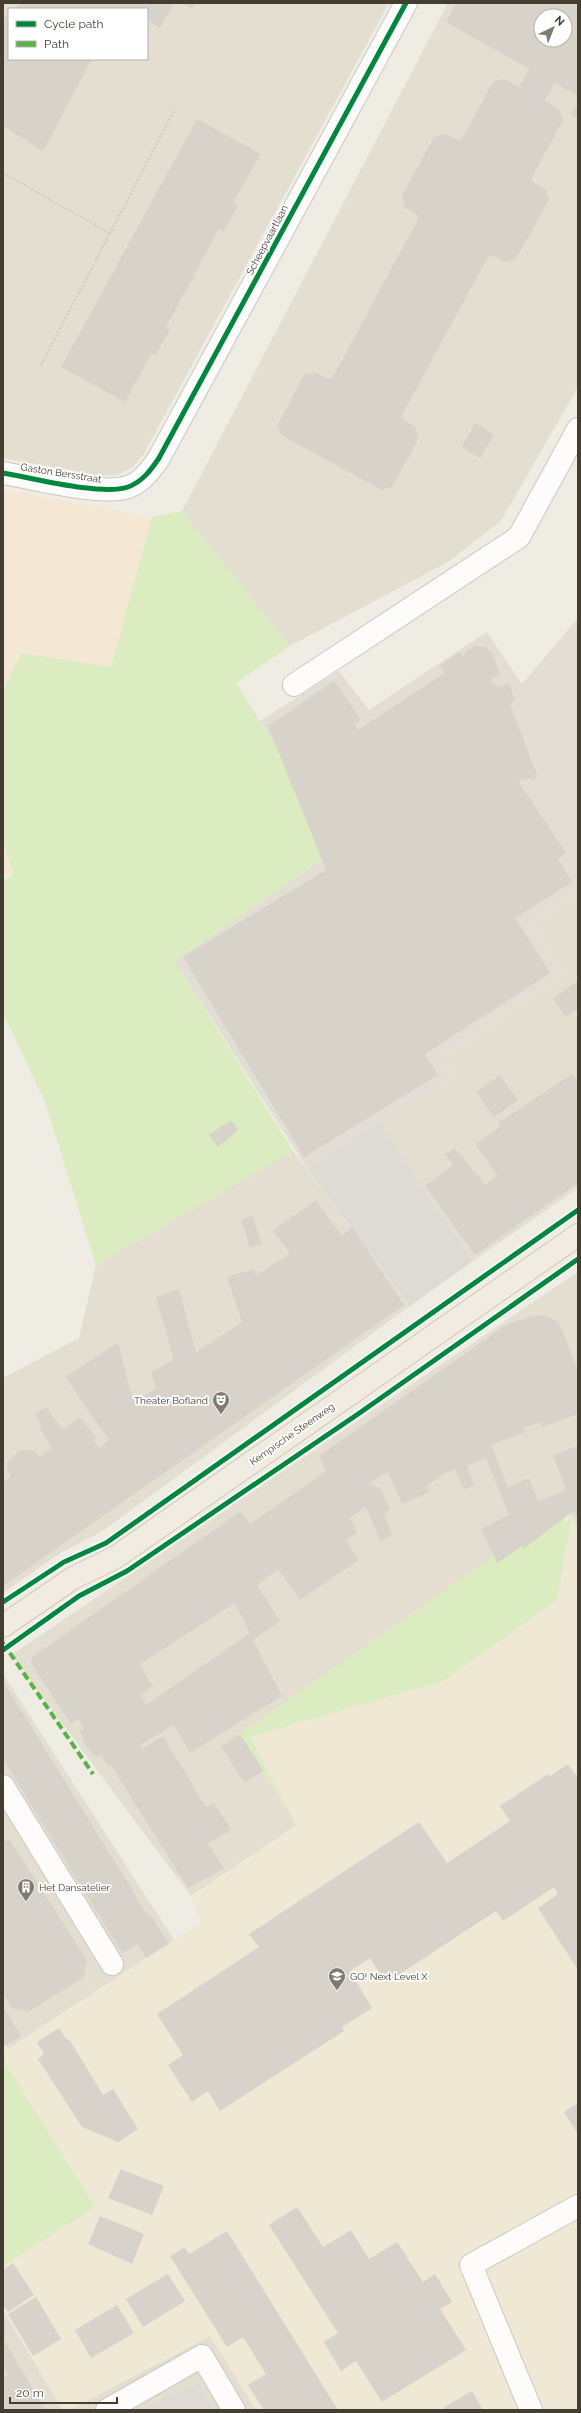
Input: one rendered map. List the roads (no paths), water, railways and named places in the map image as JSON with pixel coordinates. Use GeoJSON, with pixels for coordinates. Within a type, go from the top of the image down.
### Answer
{"type":"FeatureCollection","features":[{"type":"Feature","properties":{"kind":"main road","name":"Kempische Steenweg"},"geometry":{"type":"LineString","coordinates":[[3,1626],[73,1578],[116,1557],[578,1235]]}},
{"type":"Feature","properties":{"kind":"street","name":"Scheepvaartlaan"},"geometry":{"type":"LineString","coordinates":[[138,482],[159,458],[406,3]]}},
{"type":"Feature","properties":{"kind":"street"},"geometry":{"type":"LineString","coordinates":[[294,685],[518,537],[578,429]]}},
{"type":"Feature","properties":{"kind":"street","name":"Gaston Bersstraat"},"geometry":{"type":"LineString","coordinates":[[3,473],[96,489],[128,487],[138,482]]}},
{"type":"Feature","properties":{"kind":"street"},"geometry":{"type":"LineString","coordinates":[[3,1786],[112,1964]]}},
{"type":"Feature","properties":{"kind":"street"},"geometry":{"type":"LineString","coordinates":[[530,2410],[471,2265],[578,2206]]}},
{"type":"Feature","properties":{"kind":"street"},"geometry":{"type":"LineString","coordinates":[[107,2410],[202,2356],[234,2410]]}},
{"type":"Feature","properties":{"kind":"place","name":"Theater Bofland"},"geometry":{"type":"Point","coordinates":[221,1415]}},
{"type":"Feature","properties":{"kind":"place","name":"Het Dansatelier"},"geometry":{"type":"Point","coordinates":[26,1902]}},
{"type":"Feature","properties":{"kind":"place","name":"GO! Next Level X"},"geometry":{"type":"Point","coordinates":[337,1991]}}]}
